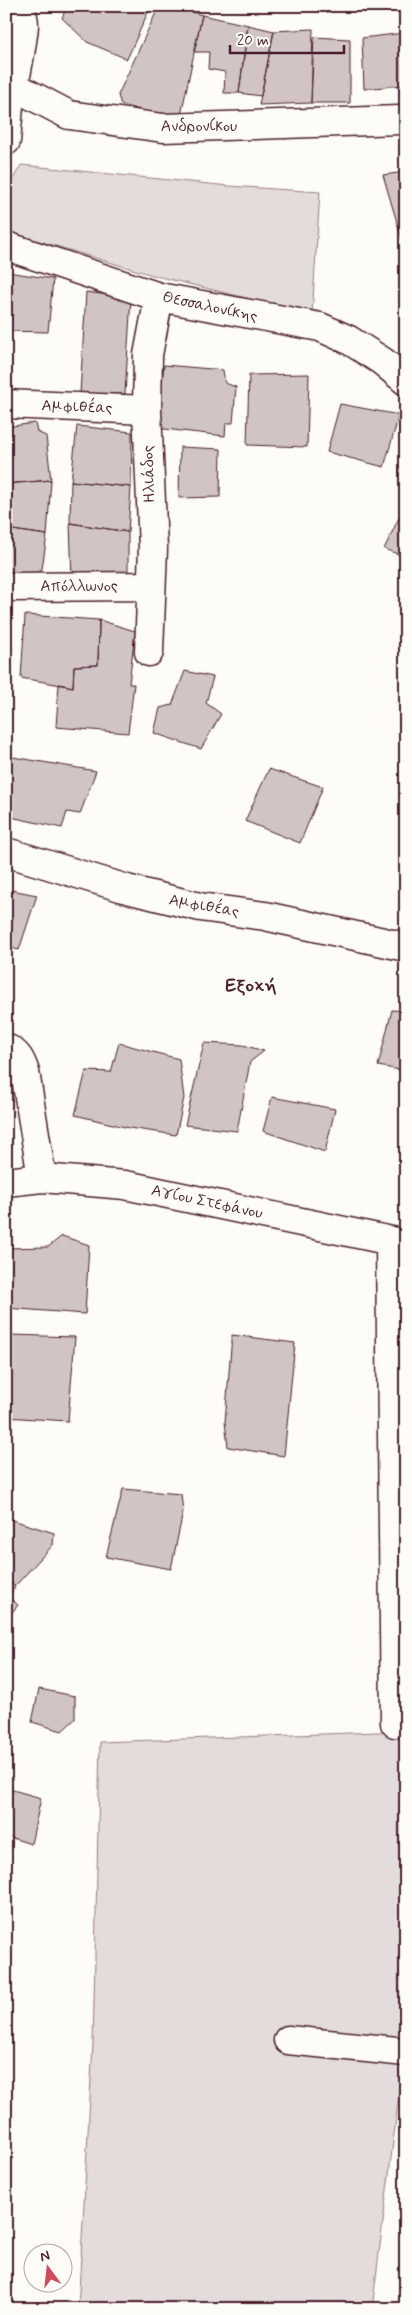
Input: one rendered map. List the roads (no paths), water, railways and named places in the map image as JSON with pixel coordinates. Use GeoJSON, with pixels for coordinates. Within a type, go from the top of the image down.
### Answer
{"type":"FeatureCollection","features":[{"type":"Feature","properties":{"kind":"street"},"geometry":{"type":"LineString","coordinates":[[6,141],[9,95],[24,24],[20,6]]}},
{"type":"Feature","properties":{"kind":"street","name":"Ανδρονίκου"},"geometry":{"type":"LineString","coordinates":[[9,95],[69,114],[163,128],[400,120]]}},
{"type":"Feature","properties":{"kind":"street","name":"Θεσσαλονίκης"},"geometry":{"type":"LineString","coordinates":[[6,246],[159,297],[320,327],[349,340],[382,361],[406,381]]}},
{"type":"Feature","properties":{"kind":"street","name":"Ηλιάδος"},"geometry":{"type":"LineString","coordinates":[[149,652],[152,548],[147,410],[148,355],[159,297]]}},
{"type":"Feature","properties":{"kind":"street","name":"Αμφιθέας"},"geometry":{"type":"LineString","coordinates":[[6,404],[147,410]]}},
{"type":"Feature","properties":{"kind":"street","name":"Απόλλωνος"},"geometry":{"type":"LineString","coordinates":[[6,587],[151,586]]}},
{"type":"Feature","properties":{"kind":"street","name":"Αμφιθέας"},"geometry":{"type":"LineString","coordinates":[[6,852],[127,890],[200,907],[266,916],[406,947]]}},
{"type":"Feature","properties":{"kind":"street"},"geometry":{"type":"LineString","coordinates":[[6,1048],[21,1059],[25,1072],[42,1178]]}},
{"type":"Feature","properties":{"kind":"street","name":"Αγίου Στεφάνου"},"geometry":{"type":"LineString","coordinates":[[6,1182],[42,1178],[125,1185],[398,1243]]}},
{"type":"Feature","properties":{"kind":"street"},"geometry":{"type":"LineString","coordinates":[[398,1243],[400,1723]]}},
{"type":"Feature","properties":{"kind":"street"},"geometry":{"type":"LineString","coordinates":[[288,2040],[406,2052]]}},
{"type":"Feature","properties":{"kind":"district","name":"Εξοχή"},"geometry":{"type":"Point","coordinates":[251,985]}}]}
